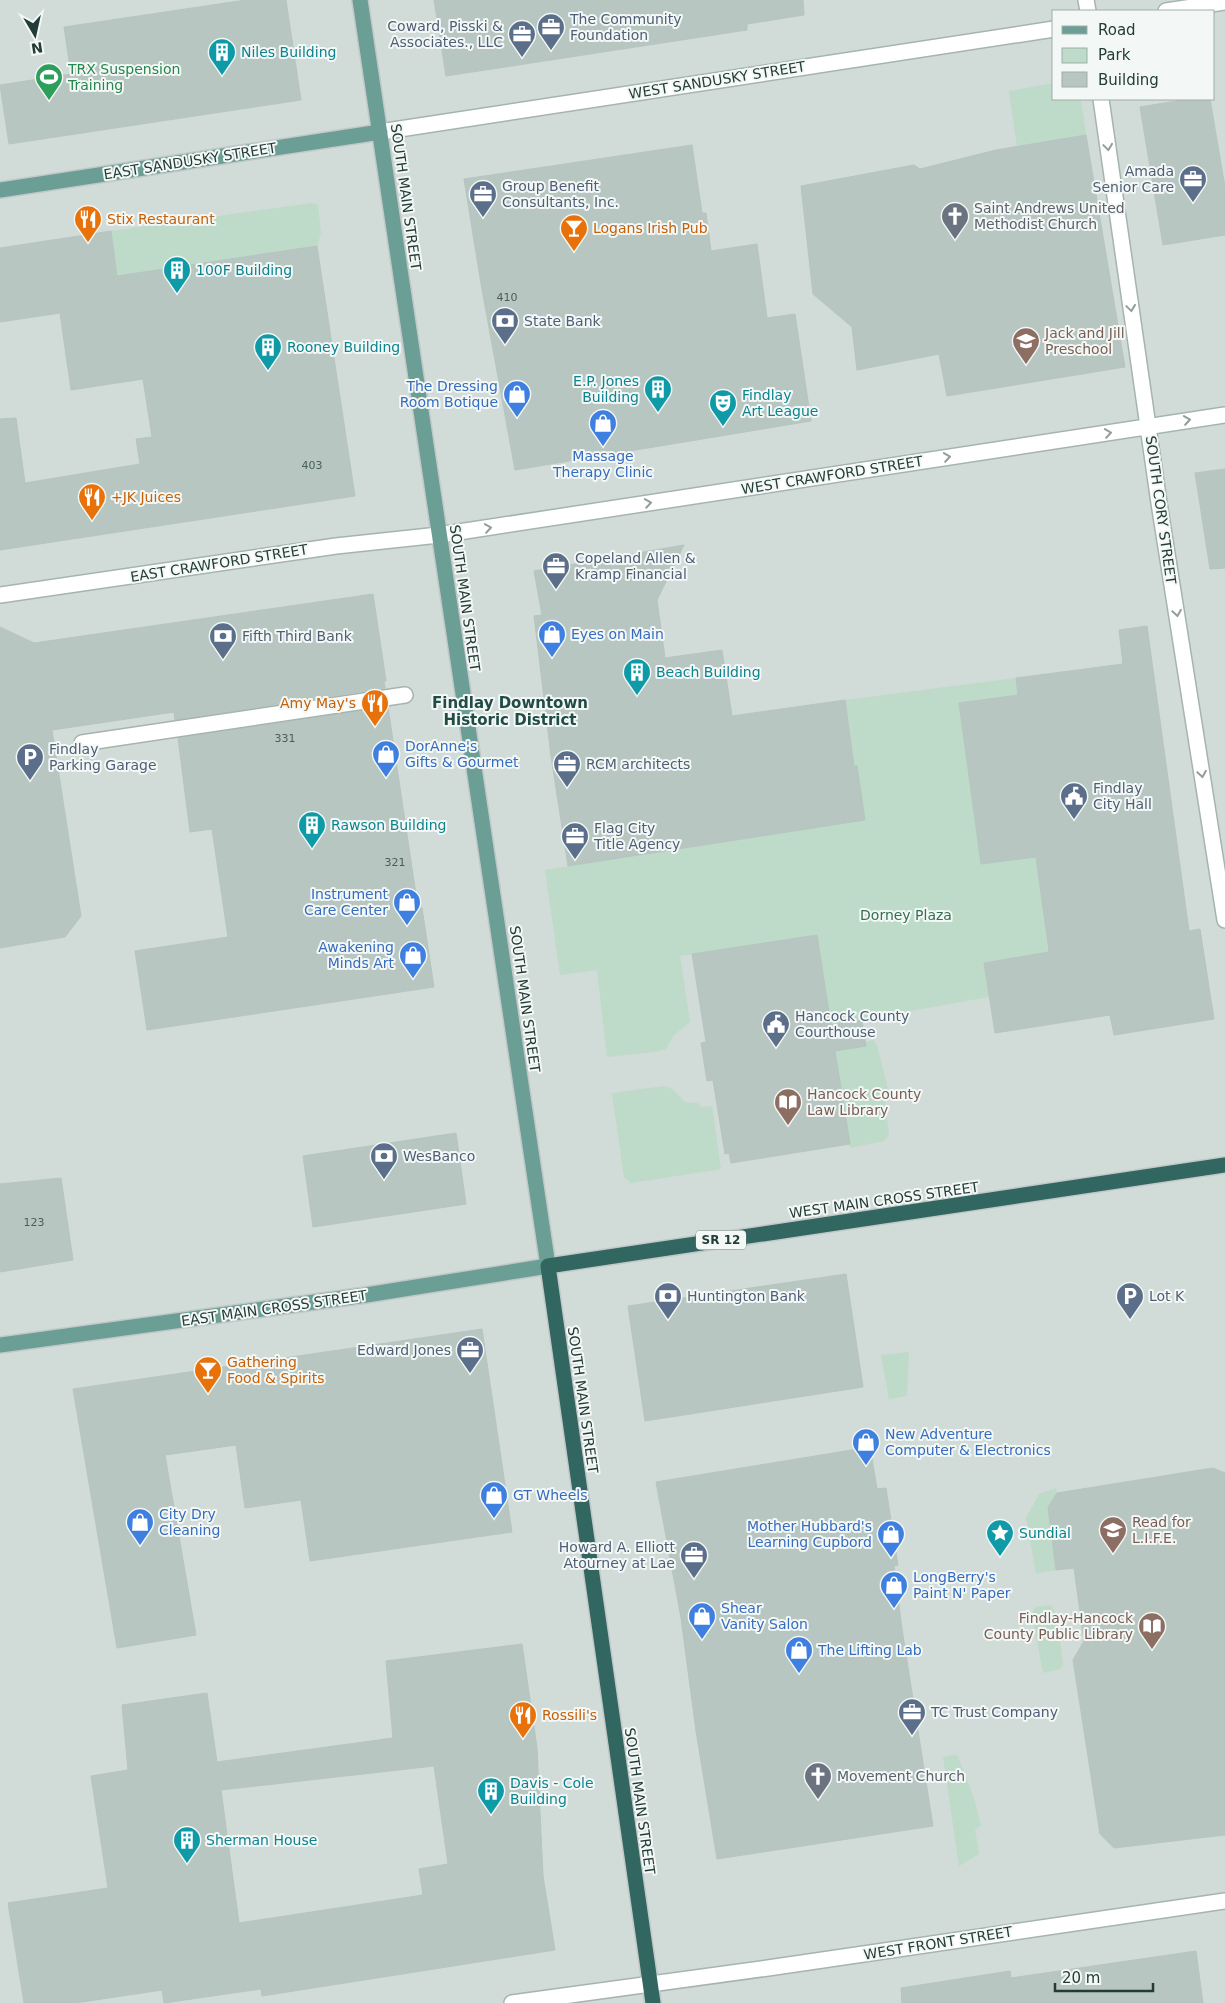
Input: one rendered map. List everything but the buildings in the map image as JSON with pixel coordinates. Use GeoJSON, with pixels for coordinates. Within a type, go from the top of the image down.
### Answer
{"type":"FeatureCollection","features":[{"type":"Feature","properties":{"kind":"highway","name":"WEST MAIN CROSS STREET"},"geometry":{"type":"LineString","coordinates":[[548,1266],[1225,1165]]}},
{"type":"Feature","properties":{"kind":"highway","name":"SOUTH MAIN STREET"},"geometry":{"type":"LineString","coordinates":[[548,1266],[653,2003]]}},
{"type":"Feature","properties":{"kind":"main road","name":"SOUTH MAIN STREET"},"geometry":{"type":"LineString","coordinates":[[360,0],[548,1266]]}},
{"type":"Feature","properties":{"kind":"main road","name":"EAST SANDUSKY STREET"},"geometry":{"type":"LineString","coordinates":[[0,190],[380,132]]}},
{"type":"Feature","properties":{"kind":"main road","name":"EAST MAIN CROSS STREET"},"geometry":{"type":"LineString","coordinates":[[0,1345],[366,1295],[548,1266]]}},
{"type":"Feature","properties":{"kind":"street"},"geometry":{"type":"LineString","coordinates":[[1173,10],[1225,2]]}},
{"type":"Feature","properties":{"kind":"street","name":"WEST SANDUSKY STREET"},"geometry":{"type":"LineString","coordinates":[[380,132],[1052,29]]}},
{"type":"Feature","properties":{"kind":"street","name":"SOUTH CORY STREET"},"geometry":{"type":"LineString","coordinates":[[1100,100],[1159,503],[1225,920]]}},
{"type":"Feature","properties":{"kind":"street","name":"WEST CRAWFORD STREET"},"geometry":{"type":"LineString","coordinates":[[439,535],[1225,415]]}},
{"type":"Feature","properties":{"kind":"street","name":"EAST CRAWFORD STREET"},"geometry":{"type":"LineString","coordinates":[[0,595],[336,546],[439,535]]}},
{"type":"Feature","properties":{"kind":"street"},"geometry":{"type":"LineString","coordinates":[[82,743],[405,695]]}},
{"type":"Feature","properties":{"kind":"street","name":"WEST FRONT STREET"},"geometry":{"type":"LineString","coordinates":[[512,2003],[768,1968],[1225,1901]]}},
{"type":"Feature","properties":{"kind":"shaded area"},"geometry":{"type":"Polygon","coordinates":[[[0,0],[1225,0],[1225,2003],[0,2003],[0,0]]]}},
{"type":"Feature","properties":{"kind":"green space"},"geometry":{"type":"Polygon","coordinates":[[[1052,83],[1052,100],[1081,100],[1086,135],[1017,147],[1009,91],[1052,83]]]}},
{"type":"Feature","properties":{"kind":"green space"},"geometry":{"type":"Polygon","coordinates":[[[312,203],[318,205],[321,233],[317,246],[117,276],[111,231],[312,203]]]}},
{"type":"Feature","properties":{"kind":"green space","name":"Dorney Plaza"},"geometry":{"type":"Polygon","coordinates":[[[1016,678],[1018,695],[982,864],[1036,857],[1048,952],[984,963],[989,997],[831,1025],[817,935],[680,956],[690,1022],[674,1035],[666,1049],[607,1057],[597,970],[560,975],[545,870],[865,820],[857,766],[833,769],[827,731],[849,727],[845,700],[1016,678]]]}},
{"type":"Feature","properties":{"kind":"green space"},"geometry":{"type":"Polygon","coordinates":[[[873,1040],[877,1045],[890,1097],[885,1102],[889,1135],[884,1141],[850,1148],[835,1051],[873,1040]]]}},
{"type":"Feature","properties":{"kind":"green space"},"geometry":{"type":"Polygon","coordinates":[[[664,1086],[672,1089],[685,1102],[698,1103],[701,1107],[712,1106],[721,1169],[631,1183],[624,1177],[612,1093],[664,1086]]]}},
{"type":"Feature","properties":{"kind":"green space"},"geometry":{"type":"Polygon","coordinates":[[[909,1352],[907,1396],[889,1399],[881,1355],[909,1352]]]}},
{"type":"Feature","properties":{"kind":"green space"},"geometry":{"type":"Polygon","coordinates":[[[1056,1488],[1057,1493],[1048,1507],[1056,1570],[1036,1573],[1026,1518],[1039,1494],[1056,1488]]]}},
{"type":"Feature","properties":{"kind":"green space"},"geometry":{"type":"Polygon","coordinates":[[[1051,1605],[1057,1617],[1063,1664],[1060,1669],[1044,1673],[1032,1613],[1036,1607],[1051,1605]]]}},
{"type":"Feature","properties":{"kind":"green space"},"geometry":{"type":"Polygon","coordinates":[[[957,1755],[974,1798],[981,1826],[975,1829],[979,1854],[959,1866],[943,1757],[957,1755]]]}},
{"type":"Feature","properties":{"kind":"place","name":"The Community Foundation"},"geometry":{"type":"Point","coordinates":[551,51]}},
{"type":"Feature","properties":{"kind":"place","name":"Coward, Pisski & Associates., LLC"},"geometry":{"type":"Point","coordinates":[522,58]}},
{"type":"Feature","properties":{"kind":"place","name":"Niles Building"},"geometry":{"type":"Point","coordinates":[222,76]}},
{"type":"Feature","properties":{"kind":"place","name":"TRX Suspension Training"},"geometry":{"type":"Point","coordinates":[49,101]}},
{"type":"Feature","properties":{"kind":"place","name":"Amada Senior Care"},"geometry":{"type":"Point","coordinates":[1193,203]}},
{"type":"Feature","properties":{"kind":"place","name":"Group Benefit Consultants, Inc."},"geometry":{"type":"Point","coordinates":[483,218]}},
{"type":"Feature","properties":{"kind":"place","name":"Saint Andrews United Methodist Church"},"geometry":{"type":"Point","coordinates":[955,240]}},
{"type":"Feature","properties":{"kind":"place","name":"Stix Restaurant"},"geometry":{"type":"Point","coordinates":[88,243]}},
{"type":"Feature","properties":{"kind":"place","name":"Logans Irish Pub"},"geometry":{"type":"Point","coordinates":[574,252]}},
{"type":"Feature","properties":{"kind":"place","name":"100F Building"},"geometry":{"type":"Point","coordinates":[177,294]}},
{"type":"Feature","properties":{"kind":"place","name":"State Bank"},"geometry":{"type":"Point","coordinates":[505,345]}},
{"type":"Feature","properties":{"kind":"place","name":"Jack and Jill Preschool"},"geometry":{"type":"Point","coordinates":[1026,365]}},
{"type":"Feature","properties":{"kind":"place","name":"Rooney Building"},"geometry":{"type":"Point","coordinates":[268,371]}},
{"type":"Feature","properties":{"kind":"place","name":"E.P. Jones Building"},"geometry":{"type":"Point","coordinates":[658,413]}},
{"type":"Feature","properties":{"kind":"place","name":"The Dressing Room Botique"},"geometry":{"type":"Point","coordinates":[517,418]}},
{"type":"Feature","properties":{"kind":"place","name":"Findlay Art League"},"geometry":{"type":"Point","coordinates":[723,427]}},
{"type":"Feature","properties":{"kind":"place","name":"Massage Therapy Clinic"},"geometry":{"type":"Point","coordinates":[603,447]}},
{"type":"Feature","properties":{"kind":"place","name":"+JK Juices"},"geometry":{"type":"Point","coordinates":[92,521]}},
{"type":"Feature","properties":{"kind":"place","name":"Copeland Allen & Kramp Financial"},"geometry":{"type":"Point","coordinates":[556,590]}},
{"type":"Feature","properties":{"kind":"place","name":"Eyes on Main"},"geometry":{"type":"Point","coordinates":[552,658]}},
{"type":"Feature","properties":{"kind":"place","name":"Fifth Third Bank"},"geometry":{"type":"Point","coordinates":[223,660]}},
{"type":"Feature","properties":{"kind":"place","name":"Beach Building"},"geometry":{"type":"Point","coordinates":[637,696]}},
{"type":"Feature","properties":{"kind":"place","name":"Amy May's"},"geometry":{"type":"Point","coordinates":[375,727]}},
{"type":"Feature","properties":{"kind":"place","name":"DorAnne's Gifts & Gourmet"},"geometry":{"type":"Point","coordinates":[386,778]}},
{"type":"Feature","properties":{"kind":"place","name":"Findlay Parking Garage"},"geometry":{"type":"Point","coordinates":[30,781]}},
{"type":"Feature","properties":{"kind":"place","name":"RCM architects"},"geometry":{"type":"Point","coordinates":[567,788]}},
{"type":"Feature","properties":{"kind":"place","name":"Findlay City Hall"},"geometry":{"type":"Point","coordinates":[1074,820]}},
{"type":"Feature","properties":{"kind":"place","name":"Rawson Building"},"geometry":{"type":"Point","coordinates":[312,849]}},
{"type":"Feature","properties":{"kind":"place","name":"Flag City Title Agency"},"geometry":{"type":"Point","coordinates":[575,860]}},
{"type":"Feature","properties":{"kind":"place","name":"Instrument Care Center"},"geometry":{"type":"Point","coordinates":[407,926]}},
{"type":"Feature","properties":{"kind":"place","name":"Awakening Minds Art"},"geometry":{"type":"Point","coordinates":[413,979]}},
{"type":"Feature","properties":{"kind":"place","name":"Hancock County Courthouse"},"geometry":{"type":"Point","coordinates":[776,1048]}},
{"type":"Feature","properties":{"kind":"place","name":"Hancock County Law Library"},"geometry":{"type":"Point","coordinates":[788,1126]}},
{"type":"Feature","properties":{"kind":"place","name":"WesBanco"},"geometry":{"type":"Point","coordinates":[384,1180]}},
{"type":"Feature","properties":{"kind":"place","name":"Huntington Bank"},"geometry":{"type":"Point","coordinates":[668,1320]}},
{"type":"Feature","properties":{"kind":"place","name":"Lot K"},"geometry":{"type":"Point","coordinates":[1130,1320]}},
{"type":"Feature","properties":{"kind":"place","name":"Edward Jones"},"geometry":{"type":"Point","coordinates":[470,1374]}},
{"type":"Feature","properties":{"kind":"place","name":"Gathering Food & Spirits"},"geometry":{"type":"Point","coordinates":[208,1394]}},
{"type":"Feature","properties":{"kind":"place","name":"New Adventure Computer & Electronics"},"geometry":{"type":"Point","coordinates":[866,1466]}},
{"type":"Feature","properties":{"kind":"place","name":"GT Wheels"},"geometry":{"type":"Point","coordinates":[494,1519]}},
{"type":"Feature","properties":{"kind":"place","name":"City Dry Cleaning"},"geometry":{"type":"Point","coordinates":[140,1546]}},
{"type":"Feature","properties":{"kind":"place","name":"Read for L.I.F.E."},"geometry":{"type":"Point","coordinates":[1113,1554]}},
{"type":"Feature","properties":{"kind":"place","name":"Sundial"},"geometry":{"type":"Point","coordinates":[1000,1557]}},
{"type":"Feature","properties":{"kind":"place","name":"Mother Hubbard's Learning Cupbord"},"geometry":{"type":"Point","coordinates":[891,1558]}},
{"type":"Feature","properties":{"kind":"place","name":"Howard A. Elliott Atourney at Lae"},"geometry":{"type":"Point","coordinates":[694,1579]}},
{"type":"Feature","properties":{"kind":"place","name":"LongBerry's Paint N' Paper"},"geometry":{"type":"Point","coordinates":[894,1609]}},
{"type":"Feature","properties":{"kind":"place","name":"Shear Vanity Salon"},"geometry":{"type":"Point","coordinates":[702,1640]}},
{"type":"Feature","properties":{"kind":"place","name":"Findlay-Hancock County Public Library"},"geometry":{"type":"Point","coordinates":[1152,1650]}},
{"type":"Feature","properties":{"kind":"place","name":"The Lifting Lab"},"geometry":{"type":"Point","coordinates":[799,1674]}},
{"type":"Feature","properties":{"kind":"place","name":"TC Trust Company"},"geometry":{"type":"Point","coordinates":[912,1736]}},
{"type":"Feature","properties":{"kind":"place","name":"Rossili's"},"geometry":{"type":"Point","coordinates":[523,1739]}},
{"type":"Feature","properties":{"kind":"place","name":"Movement Church"},"geometry":{"type":"Point","coordinates":[818,1800]}},
{"type":"Feature","properties":{"kind":"place","name":"Davis - Cole Building"},"geometry":{"type":"Point","coordinates":[491,1815]}},
{"type":"Feature","properties":{"kind":"place","name":"Sherman House"},"geometry":{"type":"Point","coordinates":[187,1864]}},
{"type":"Feature","properties":{"kind":"district","name":"Findlay Downtown Historic District"},"geometry":{"type":"Point","coordinates":[510,712]}}]}
